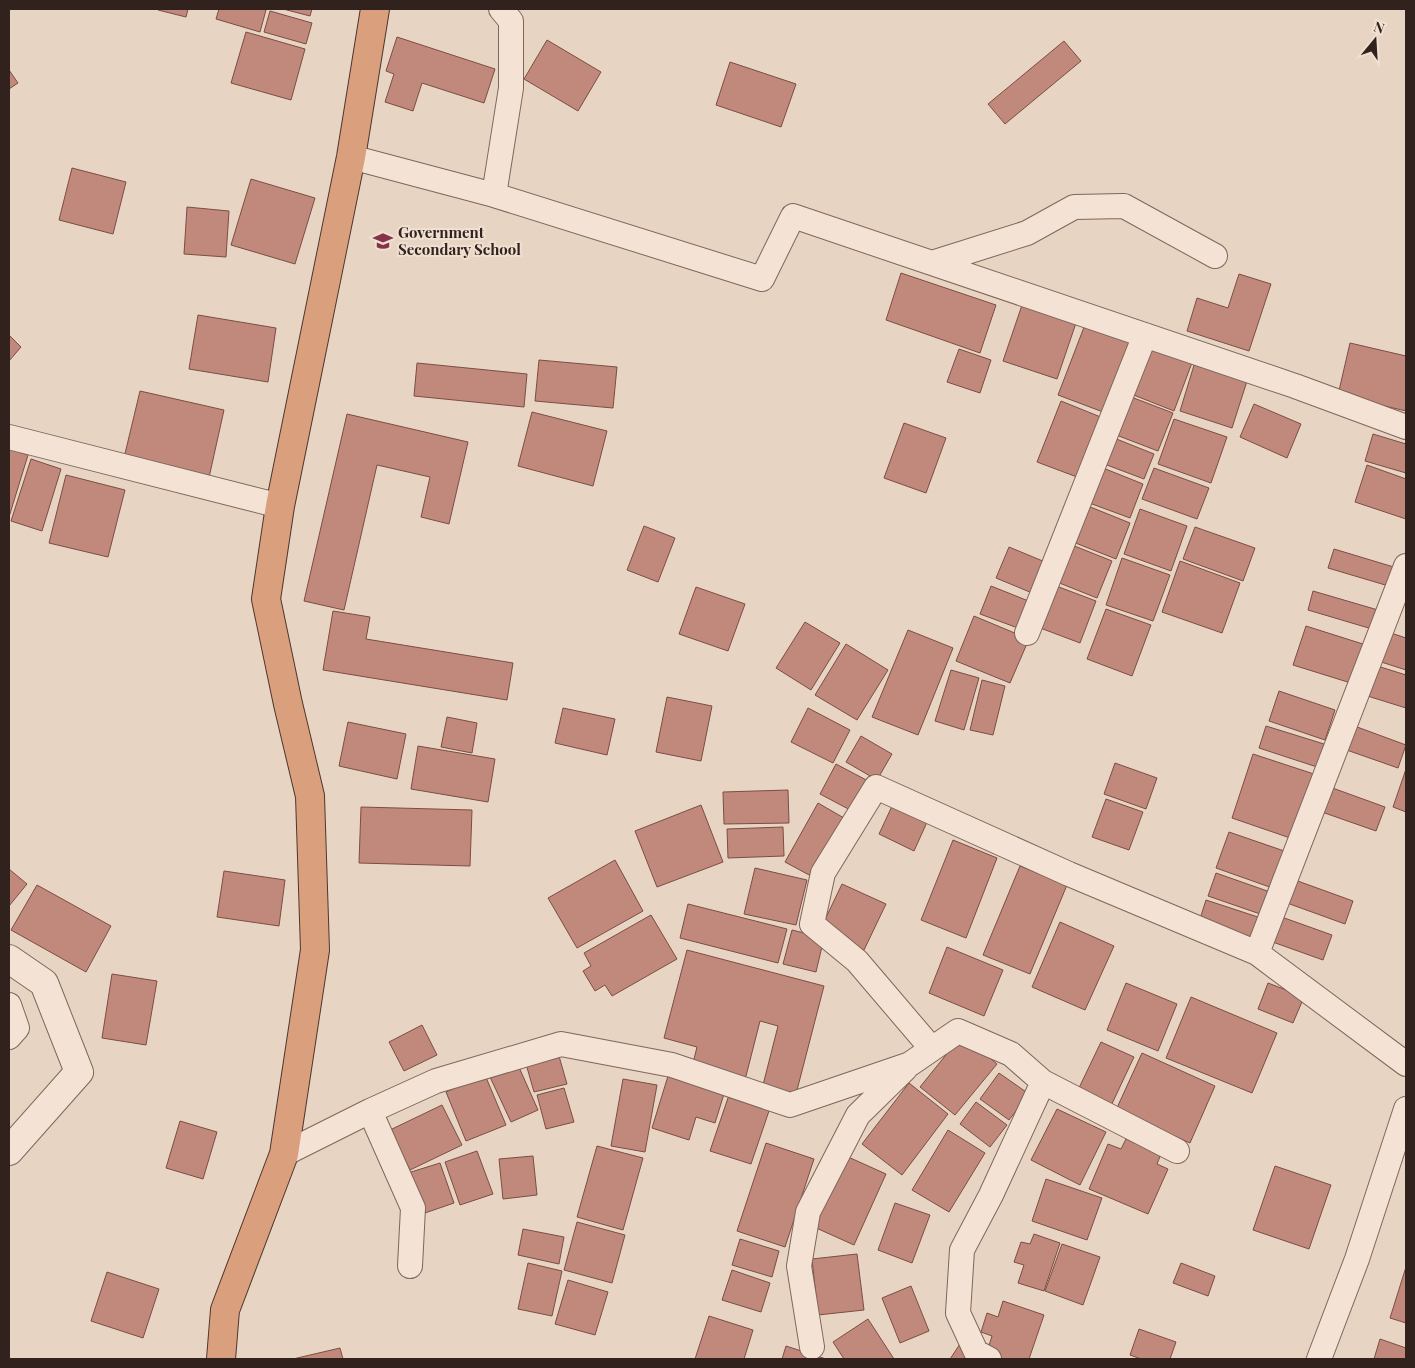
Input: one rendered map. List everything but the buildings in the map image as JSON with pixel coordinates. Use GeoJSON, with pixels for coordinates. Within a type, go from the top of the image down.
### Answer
{"type":"FeatureCollection","features":[{"type":"Feature","properties":{"kind":"highway"},"geometry":{"type":"LineString","coordinates":[[221,1359],[225,1310],[284,1154],[315,950],[310,796],[266,600],[280,506],[351,157],[375,9]]}},
{"type":"Feature","properties":{"kind":"street"},"geometry":{"type":"LineString","coordinates":[[494,195],[511,88],[511,13]]}},
{"type":"Feature","properties":{"kind":"street"},"geometry":{"type":"LineString","coordinates":[[351,157],[494,195],[762,279],[793,216],[1295,386],[1406,426]]}},
{"type":"Feature","properties":{"kind":"street"},"geometry":{"type":"LineString","coordinates":[[932,263],[1027,233],[1074,207],[1124,206],[1215,256]]}},
{"type":"Feature","properties":{"kind":"street"},"geometry":{"type":"LineString","coordinates":[[1028,633],[1144,335]]}},
{"type":"Feature","properties":{"kind":"street"},"geometry":{"type":"LineString","coordinates":[[9,437],[280,506]]}},
{"type":"Feature","properties":{"kind":"street"},"geometry":{"type":"LineString","coordinates":[[1257,953],[1406,566]]}},
{"type":"Feature","properties":{"kind":"street"},"geometry":{"type":"LineString","coordinates":[[932,1050],[858,961],[812,924],[823,873],[876,787],[1069,874],[1257,953],[1406,1064]]}},
{"type":"Feature","properties":{"kind":"street"},"geometry":{"type":"LineString","coordinates":[[9,959],[44,983],[78,1072],[9,1152]]}},
{"type":"Feature","properties":{"kind":"street"},"geometry":{"type":"LineString","coordinates":[[9,1004],[17,1028],[9,1036]]}},
{"type":"Feature","properties":{"kind":"street"},"geometry":{"type":"LineString","coordinates":[[812,1347],[799,1266],[808,1212],[858,1115],[910,1064],[958,1031],[1011,1054],[1043,1082],[1177,1151]]}},
{"type":"Feature","properties":{"kind":"street"},"geometry":{"type":"LineString","coordinates":[[284,1154],[370,1111],[436,1081],[561,1044],[672,1064],[790,1105],[910,1064]]}},
{"type":"Feature","properties":{"kind":"street"},"geometry":{"type":"LineString","coordinates":[[989,1359],[976,1352],[958,1313],[962,1250],[991,1195],[1043,1082]]}},
{"type":"Feature","properties":{"kind":"street"},"geometry":{"type":"LineString","coordinates":[[1319,1359],[1357,1259],[1406,1109]]}},
{"type":"Feature","properties":{"kind":"street"},"geometry":{"type":"LineString","coordinates":[[370,1111],[413,1208],[410,1266]]}},
{"type":"Feature","properties":{"kind":"place","name":"Government Secondary School"},"geometry":{"type":"Point","coordinates":[383,241]}}]}
